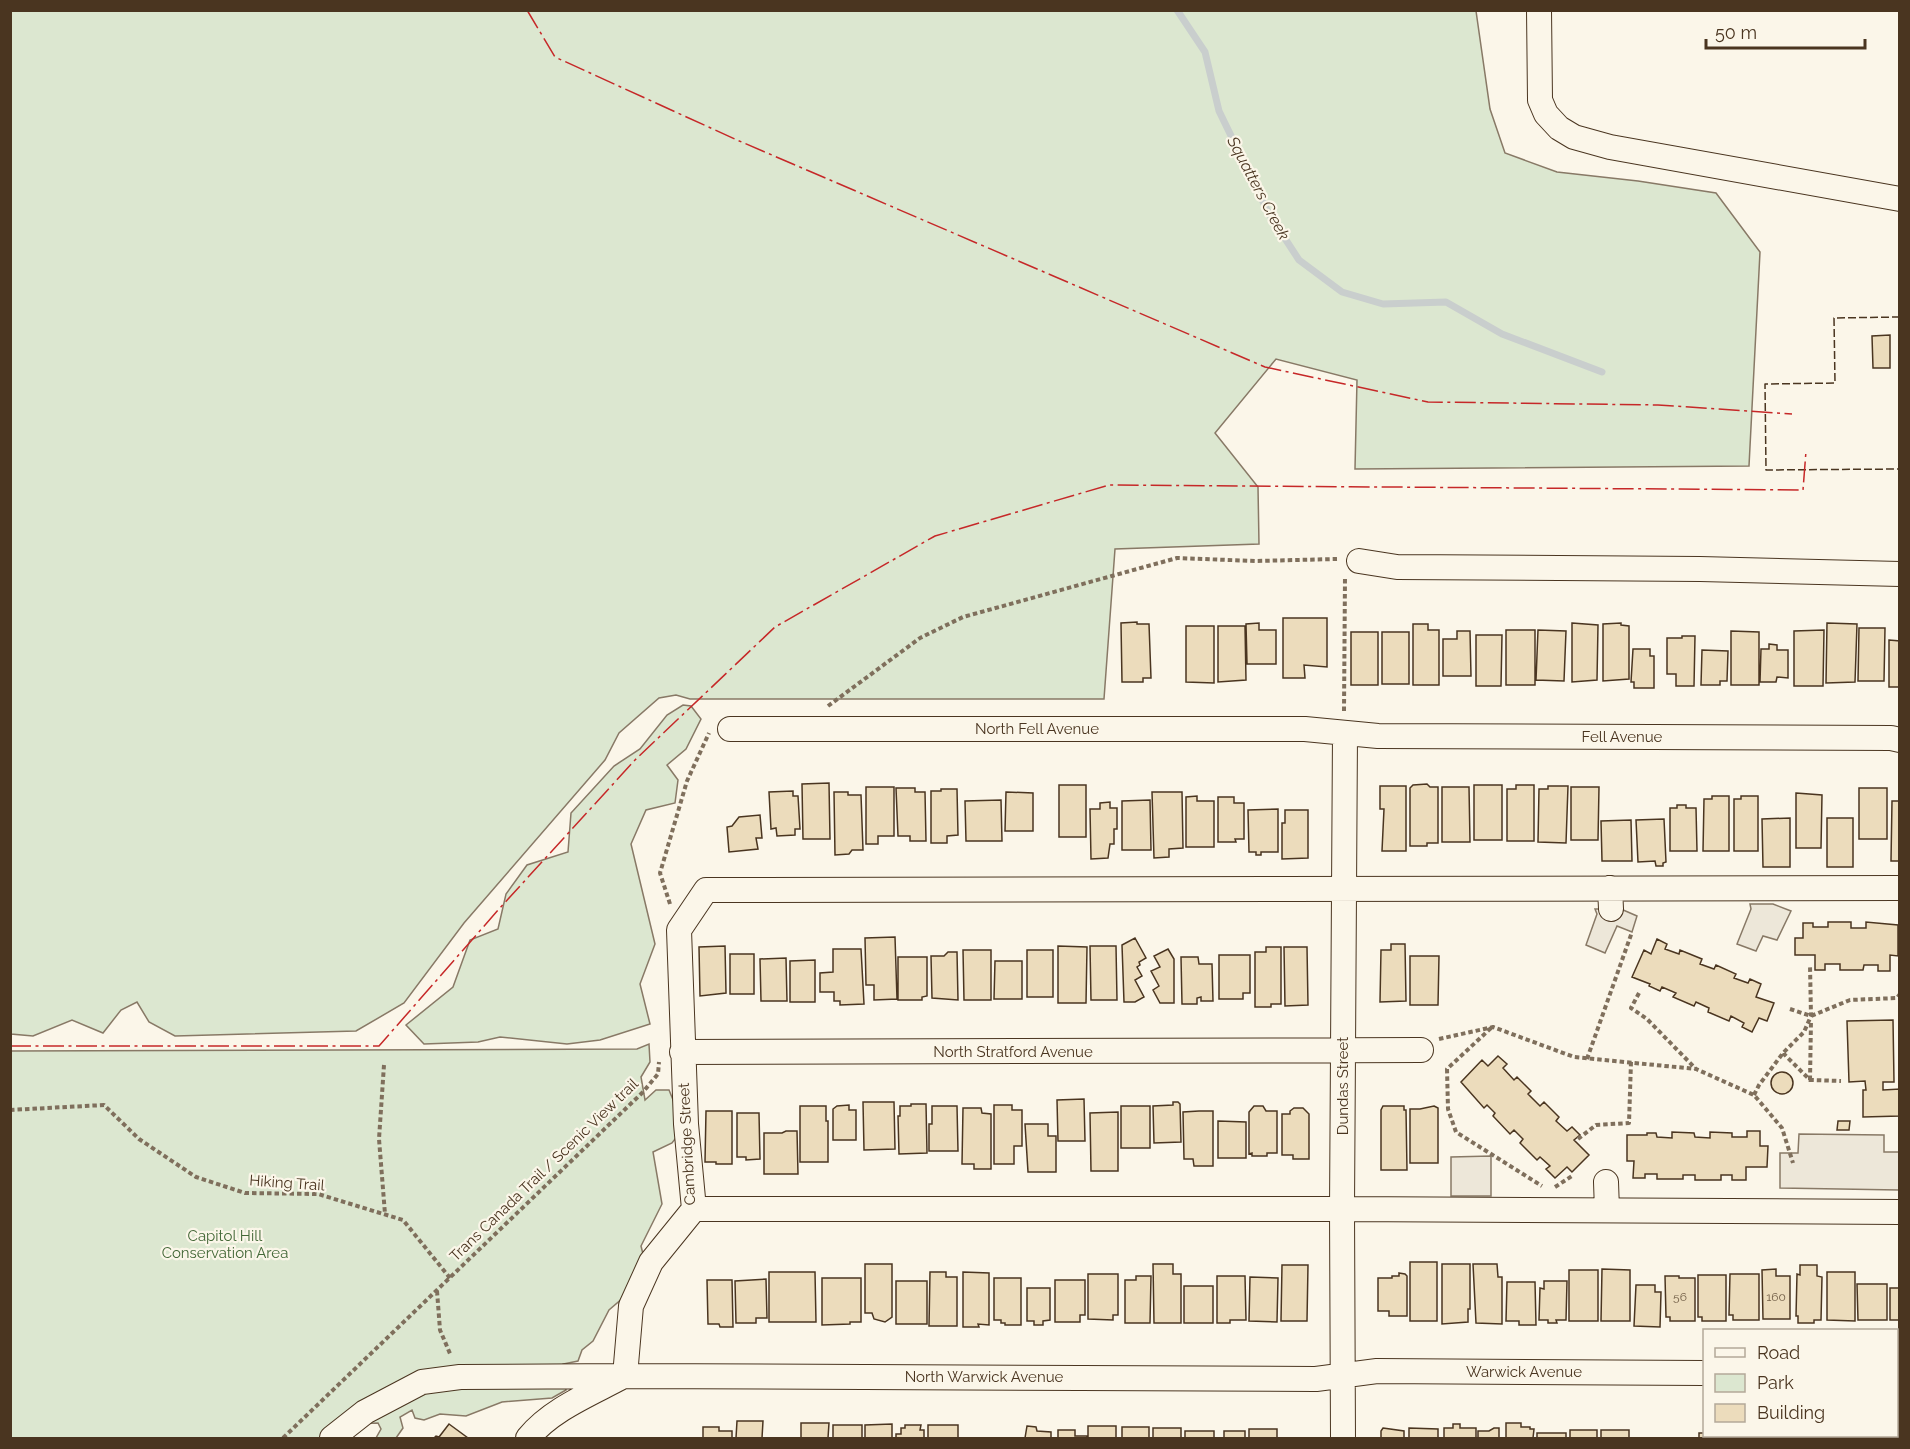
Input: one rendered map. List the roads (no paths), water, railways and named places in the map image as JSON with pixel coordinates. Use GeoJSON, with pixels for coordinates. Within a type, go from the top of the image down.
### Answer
{"type":"FeatureCollection","features":[{"type":"Feature","properties":{"kind":"street"},"geometry":{"type":"LineString","coordinates":[[1539,10],[1540,100],[1546,114],[1559,128],[1574,137],[1611,147],[1899,199]]}},
{"type":"Feature","properties":{"kind":"street"},"geometry":{"type":"LineString","coordinates":[[1359,561],[1397,567],[1700,569],[1899,574]]}},
{"type":"Feature","properties":{"kind":"street","name":"North Fell Avenue"},"geometry":{"type":"LineString","coordinates":[[722,727],[1293,729],[1344,726]]}},
{"type":"Feature","properties":{"kind":"street","name":"Fell Avenue"},"geometry":{"type":"LineString","coordinates":[[1344,726],[1378,736],[1891,738],[1899,740]]}},
{"type":"Feature","properties":{"kind":"street","name":"Dundas Street"},"geometry":{"type":"LineString","coordinates":[[1343,1438],[1344,726]]}},
{"type":"Feature","properties":{"kind":"street"},"geometry":{"type":"LineString","coordinates":[[1344,888],[1611,898],[1764,896],[1899,888]]}},
{"type":"Feature","properties":{"kind":"street","name":"Cambridge Street"},"geometry":{"type":"LineString","coordinates":[[625,1376],[631,1306],[651,1262],[694,1209],[686,1124],[671,1052],[679,930],[706,890],[1344,888]]}},
{"type":"Feature","properties":{"kind":"street","name":"North Stratford Avenue"},"geometry":{"type":"LineString","coordinates":[[671,1052],[1421,1050]]}},
{"type":"Feature","properties":{"kind":"street"},"geometry":{"type":"LineString","coordinates":[[1606,1182],[1607,1210]]}},
{"type":"Feature","properties":{"kind":"street"},"geometry":{"type":"LineString","coordinates":[[694,1209],[1342,1209],[1480,1203],[1607,1210],[1899,1212]]}},
{"type":"Feature","properties":{"kind":"street","name":"Warwick Avenue"},"geometry":{"type":"LineString","coordinates":[[1343,1376],[1377,1371],[1703,1373]]}},
{"type":"Feature","properties":{"kind":"street"},"geometry":{"type":"LineString","coordinates":[[528,1438],[566,1407],[625,1376]]}},
{"type":"Feature","properties":{"kind":"street","name":"North Warwick Avenue"},"geometry":{"type":"LineString","coordinates":[[332,1438],[365,1412],[422,1382],[460,1377],[1292,1379],[1343,1376]]}},
{"type":"Feature","properties":{"kind":"waterway","name":"Squatters Creek"},"geometry":{"type":"LineString","coordinates":[[1177,10],[1205,52],[1219,111],[1269,214],[1299,260],[1342,292],[1383,304],[1446,302],[1502,334],[1602,372]]}},
{"type":"Feature","properties":{"kind":"park label","name":"Capitol Hill Conservation Area"},"geometry":{"type":"Point","coordinates":[225,1244]}}]}
